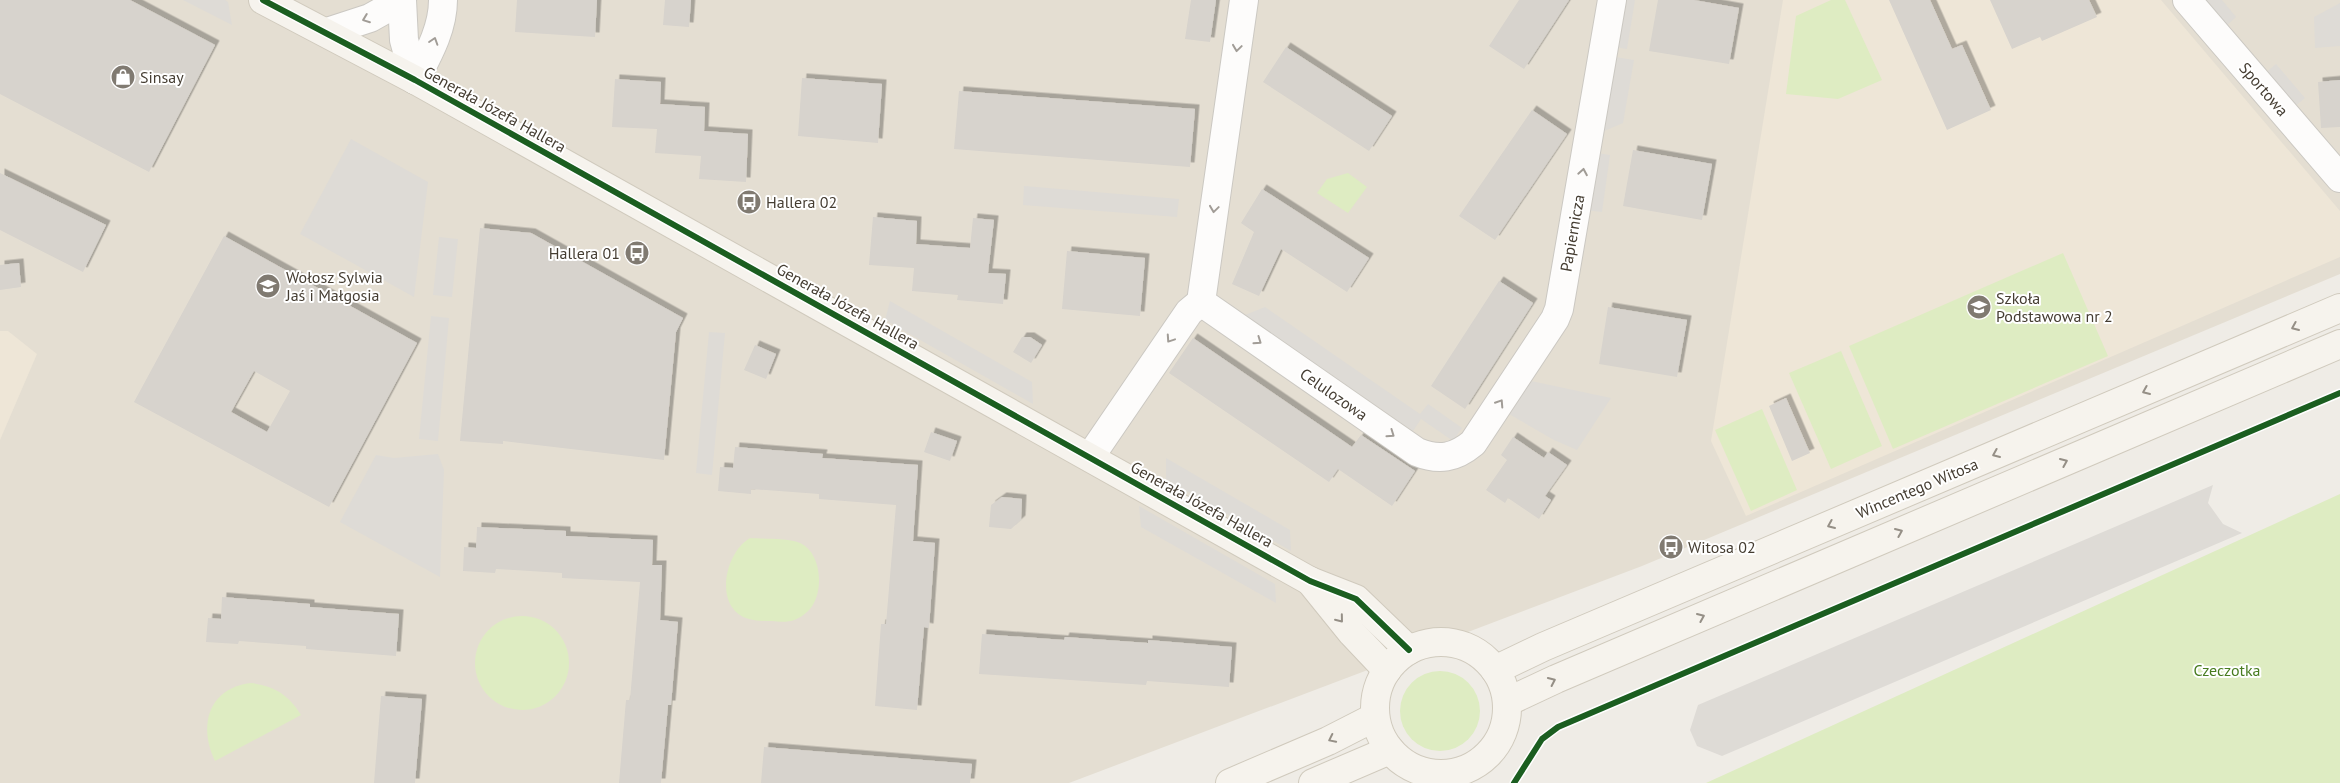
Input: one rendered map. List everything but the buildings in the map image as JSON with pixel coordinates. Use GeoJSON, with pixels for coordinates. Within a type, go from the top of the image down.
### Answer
{"type":"FeatureCollection","features":[{"type":"Feature","properties":{"kind":"main road","name":"Generała Józefa Hallera"},"geometry":{"type":"LineString","coordinates":[[263,0],[415,80],[1310,581],[1356,599],[1409,650]]}},
{"type":"Feature","properties":{"kind":"main road","name":"Wincentego Witosa"},"geometry":{"type":"LineString","coordinates":[[1495,670],[1543,647],[2340,308]]}},
{"type":"Feature","properties":{"kind":"main road","name":"Wincentego Witosa"},"geometry":{"type":"LineString","coordinates":[[1507,702],[1556,679],[2340,344]]}},
{"type":"Feature","properties":{"kind":"main road","name":"Generała Józefa Hallera"},"geometry":{"type":"LineString","coordinates":[[1310,581],[1352,633],[1387,670]]}},
{"type":"Feature","properties":{"kind":"main road"},"geometry":{"type":"LineString","coordinates":[[1431,643],[1455,644],[1478,653],[1495,670],[1504,685],[1507,702],[1506,722],[1499,741],[1486,757],[1470,768],[1450,774],[1427,773],[1406,765],[1390,750],[1380,734],[1375,716],[1377,692],[1387,670],[1409,650],[1431,643]]}},
{"type":"Feature","properties":{"kind":"main road"},"geometry":{"type":"LineString","coordinates":[[1230,783],[1328,741],[1375,716]]}},
{"type":"Feature","properties":{"kind":"main road"},"geometry":{"type":"LineString","coordinates":[[1313,783],[1390,750]]}},
{"type":"Feature","properties":{"kind":"street"},"geometry":{"type":"LineString","coordinates":[[327,32],[370,18],[402,0],[404,40],[415,80]]}},
{"type":"Feature","properties":{"kind":"street"},"geometry":{"type":"LineString","coordinates":[[415,80],[432,49],[443,11],[443,0]]}},
{"type":"Feature","properties":{"kind":"street"},"geometry":{"type":"LineString","coordinates":[[1090,457],[1189,312],[1201,302],[1244,0]]}},
{"type":"Feature","properties":{"kind":"street","name":"Papiernicza"},"geometry":{"type":"LineString","coordinates":[[1473,443],[1555,319],[1559,309],[1612,0]]}},
{"type":"Feature","properties":{"kind":"street","name":"Sportowa"},"geometry":{"type":"LineString","coordinates":[[2187,0],[2340,178]]}},
{"type":"Feature","properties":{"kind":"street","name":"Celulozowa"},"geometry":{"type":"LineString","coordinates":[[1201,302],[1417,452],[1431,458],[1442,459],[1455,455],[1473,443]]}},
{"type":"Feature","properties":{"kind":"shaded area"},"geometry":{"type":"Polygon","coordinates":[[[0,0],[2340,0],[2340,274],[1642,566],[1069,783],[0,783],[0,0]]]}},
{"type":"Feature","properties":{"kind":"shaded area"},"geometry":{"type":"Polygon","coordinates":[[[183,0],[225,0],[228,2],[232,25],[183,0]]]}},
{"type":"Feature","properties":{"kind":"shaded area"},"geometry":{"type":"Polygon","coordinates":[[[1618,0],[1635,0],[1627,49],[1610,46],[1618,0]]]}},
{"type":"Feature","properties":{"kind":"shaded area","name":"Szkoła Podstawowa nr 2"},"geometry":{"type":"Polygon","coordinates":[[[1783,0],[2161,0],[2340,211],[2340,257],[1746,516],[1711,441],[1783,0]]]}},
{"type":"Feature","properties":{"kind":"shaded area"},"geometry":{"type":"Polygon","coordinates":[[[2200,0],[2222,0],[2236,17],[2224,28],[2200,0]]]}},
{"type":"Feature","properties":{"kind":"shaded area"},"geometry":{"type":"Polygon","coordinates":[[[2340,3],[2340,46],[2315,48],[2314,17],[2340,3]]]}},
{"type":"Feature","properties":{"kind":"shaded area"},"geometry":{"type":"Polygon","coordinates":[[[1609,56],[1634,60],[1623,123],[1595,135],[1609,56]]]}},
{"type":"Feature","properties":{"kind":"shaded area"},"geometry":{"type":"Polygon","coordinates":[[[2276,64],[2305,98],[2293,108],[2264,74],[2276,64]]]}},
{"type":"Feature","properties":{"kind":"shaded area"},"geometry":{"type":"Polygon","coordinates":[[[351,139],[428,182],[414,297],[300,234],[351,139]]]}},
{"type":"Feature","properties":{"kind":"shaded area"},"geometry":{"type":"Polygon","coordinates":[[[1592,152],[1610,155],[1602,212],[1584,210],[1592,152]]]}},
{"type":"Feature","properties":{"kind":"shaded area"},"geometry":{"type":"Polygon","coordinates":[[[1024,186],[1179,199],[1177,217],[1023,205],[1024,186]]]}},
{"type":"Feature","properties":{"kind":"shaded area"},"geometry":{"type":"Polygon","coordinates":[[[439,237],[458,239],[452,297],[433,295],[439,237]]]}},
{"type":"Feature","properties":{"kind":"shaded area"},"geometry":{"type":"Polygon","coordinates":[[[890,301],[1032,382],[1033,404],[885,320],[890,301]]]}},
{"type":"Feature","properties":{"kind":"shaded area"},"geometry":{"type":"Polygon","coordinates":[[[1265,307],[1420,414],[1428,404],[1462,428],[1453,441],[1421,419],[1413,431],[1245,315],[1265,307]]]}},
{"type":"Feature","properties":{"kind":"shaded area"},"geometry":{"type":"Polygon","coordinates":[[[431,316],[449,318],[438,441],[419,439],[431,316]]]}},
{"type":"Feature","properties":{"kind":"shaded area"},"geometry":{"type":"Polygon","coordinates":[[[0,331],[8,331],[37,354],[0,440],[0,331]]]}},
{"type":"Feature","properties":{"kind":"shaded area"},"geometry":{"type":"Polygon","coordinates":[[[709,332],[725,333],[712,475],[696,473],[709,332]]]}},
{"type":"Feature","properties":{"kind":"shaded area"},"geometry":{"type":"Polygon","coordinates":[[[1522,379],[1611,398],[1577,450],[1554,440],[1502,410],[1522,379]]]}},
{"type":"Feature","properties":{"kind":"shaded area"},"geometry":{"type":"Polygon","coordinates":[[[438,454],[444,470],[440,577],[340,522],[376,455],[394,458],[438,454]]]}},
{"type":"Feature","properties":{"kind":"shaded area"},"geometry":{"type":"Polygon","coordinates":[[[1166,458],[1290,530],[1291,551],[1166,479],[1166,458]]]}},
{"type":"Feature","properties":{"kind":"shaded area"},"geometry":{"type":"Polygon","coordinates":[[[2213,485],[2208,503],[2223,524],[2242,533],[1722,756],[1697,746],[1690,730],[1698,705],[2213,485]]]}},
{"type":"Feature","properties":{"kind":"shaded area"},"geometry":{"type":"Polygon","coordinates":[[[1139,506],[1275,584],[1276,603],[1141,527],[1139,506]]]}},
{"type":"Feature","properties":{"kind":"green space"},"geometry":{"type":"Polygon","coordinates":[[[1831,0],[1845,0],[1882,80],[1838,99],[1786,94],[1796,16],[1831,0]]]}},
{"type":"Feature","properties":{"kind":"green space"},"geometry":{"type":"Polygon","coordinates":[[[1348,173],[1367,187],[1348,213],[1317,193],[1327,179],[1348,173]]]}},
{"type":"Feature","properties":{"kind":"green space"},"geometry":{"type":"Polygon","coordinates":[[[2063,253],[2108,356],[1893,449],[1849,346],[2063,253]]]}},
{"type":"Feature","properties":{"kind":"green space"},"geometry":{"type":"Polygon","coordinates":[[[1841,351],[1882,446],[1831,469],[1789,373],[1841,351]]]}},
{"type":"Feature","properties":{"kind":"green space"},"geometry":{"type":"Polygon","coordinates":[[[1762,409],[1797,490],[1751,511],[1715,430],[1762,409]]]}},
{"type":"Feature","properties":{"kind":"green space","name":"Czeczotka"},"geometry":{"type":"Polygon","coordinates":[[[2340,494],[2340,783],[1706,783],[2340,494]]]}},
{"type":"Feature","properties":{"kind":"green space"},"geometry":{"type":"Polygon","coordinates":[[[750,538],[795,541],[808,548],[813,556],[819,576],[817,596],[807,612],[795,620],[782,622],[749,619],[738,613],[730,604],[726,580],[729,568],[741,545],[750,538]]]}},
{"type":"Feature","properties":{"kind":"green space"},"geometry":{"type":"Polygon","coordinates":[[[522,616],[540,619],[555,630],[566,645],[569,663],[566,681],[555,696],[540,707],[522,710],[504,707],[489,696],[478,681],[475,663],[478,645],[489,630],[504,619],[522,616]]]}},
{"type":"Feature","properties":{"kind":"green space"},"geometry":{"type":"Polygon","coordinates":[[[1432,671],[1448,671],[1469,682],[1480,703],[1480,719],[1469,740],[1448,751],[1432,751],[1418,745],[1406,733],[1400,719],[1400,703],[1406,689],[1418,677],[1432,671]]]}},
{"type":"Feature","properties":{"kind":"green space"},"geometry":{"type":"Polygon","coordinates":[[[251,683],[267,686],[280,692],[286,696],[301,715],[215,761],[207,735],[210,711],[225,692],[236,686],[251,683]]]}},
{"type":"Feature","properties":{"kind":"cycle path"},"geometry":{"type":"LineString","coordinates":[[263,0],[415,80],[1310,581],[1356,599],[1409,650]]}},
{"type":"Feature","properties":{"kind":"cycle path"},"geometry":{"type":"LineString","coordinates":[[1514,783],[1542,739],[1558,727],[2340,393]]}},
{"type":"Feature","properties":{"kind":"place","name":"Sinsay"},"geometry":{"type":"Point","coordinates":[123,77]}},
{"type":"Feature","properties":{"kind":"place","name":"Hallera 02"},"geometry":{"type":"Point","coordinates":[749,202]}},
{"type":"Feature","properties":{"kind":"place","name":"Hallera 01"},"geometry":{"type":"Point","coordinates":[637,253]}},
{"type":"Feature","properties":{"kind":"place","name":"Wołosz Sylwia Jaś i Małgosia"},"geometry":{"type":"Point","coordinates":[268,286]}},
{"type":"Feature","properties":{"kind":"place","name":"Szkoła Podstawowa nr 2"},"geometry":{"type":"Point","coordinates":[1979,307]}},
{"type":"Feature","properties":{"kind":"place","name":"Witosa 02"},"geometry":{"type":"Point","coordinates":[1671,547]}}]}
